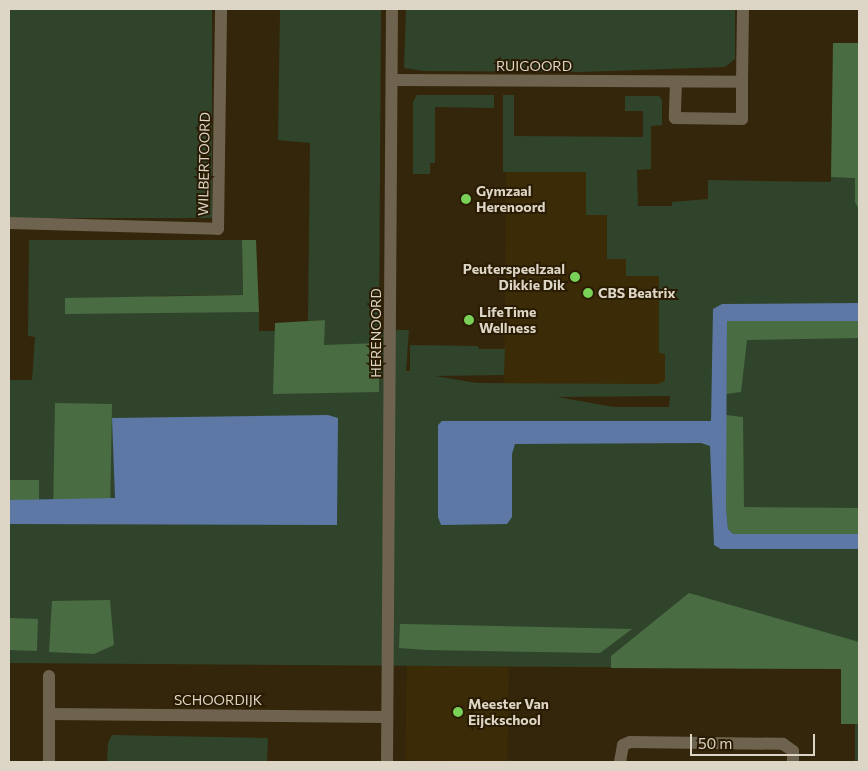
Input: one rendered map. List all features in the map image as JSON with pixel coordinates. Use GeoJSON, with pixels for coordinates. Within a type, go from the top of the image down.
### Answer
{"type":"FeatureCollection","features":[{"type":"Feature","properties":{"kind":"street","name":"WILBERTOORD"},"geometry":{"type":"LineString","coordinates":[[9,223],[218,229],[221,9]]}},
{"type":"Feature","properties":{"kind":"street","name":"HERENOORD"},"geometry":{"type":"LineString","coordinates":[[387,762],[392,9]]}},
{"type":"Feature","properties":{"kind":"street"},"geometry":{"type":"LineString","coordinates":[[676,82],[675,118],[742,119],[743,9]]}},
{"type":"Feature","properties":{"kind":"street","name":"RUIGOORD"},"geometry":{"type":"LineString","coordinates":[[392,80],[742,82]]}},
{"type":"Feature","properties":{"kind":"street"},"geometry":{"type":"LineString","coordinates":[[49,676],[49,762]]}},
{"type":"Feature","properties":{"kind":"street","name":"SCHOORDIJK"},"geometry":{"type":"LineString","coordinates":[[49,714],[386,717]]}},
{"type":"Feature","properties":{"kind":"street"},"geometry":{"type":"LineString","coordinates":[[620,762],[623,745],[630,742],[782,744],[793,756]]}},
{"type":"Feature","properties":{"kind":"shaded area","name":"CBS Beatrix"},"geometry":{"type":"Polygon","coordinates":[[[506,172],[637,172],[637,206],[673,206],[671,384],[504,384],[506,172]]]}},
{"type":"Feature","properties":{"kind":"shaded area","name":"Meester Van Eijckschool"},"geometry":{"type":"Polygon","coordinates":[[[407,660],[509,662],[507,762],[405,760],[407,660]]]}},
{"type":"Feature","properties":{"kind":"green space"},"geometry":{"type":"Polygon","coordinates":[[[9,9],[212,9],[212,218],[9,218],[9,9]]]}},
{"type":"Feature","properties":{"kind":"green space"},"geometry":{"type":"Polygon","coordinates":[[[280,9],[381,9],[379,330],[409,330],[406,371],[410,371],[410,345],[478,346],[479,349],[505,349],[504,375],[435,376],[477,383],[658,384],[665,381],[665,354],[659,353],[659,276],[626,276],[626,259],[607,259],[607,215],[586,215],[586,172],[503,172],[503,95],[514,95],[514,136],[643,137],[643,111],[625,111],[625,96],[659,96],[662,100],[662,125],[651,126],[651,169],[637,170],[638,206],[672,206],[672,202],[708,199],[708,180],[831,182],[831,177],[846,177],[859,163],[859,762],[855,762],[855,669],[9,663],[9,380],[32,380],[35,337],[28,336],[29,240],[242,240],[243,295],[154,296],[237,312],[259,312],[259,331],[324,331],[324,320],[308,321],[310,143],[278,140],[280,9]],[[670,396],[557,397],[614,407],[669,407],[670,396]]]}},
{"type":"Feature","properties":{"kind":"green space"},"geometry":{"type":"Polygon","coordinates":[[[406,9],[735,9],[735,59],[725,67],[580,72],[424,71],[404,68],[406,9]]]}},
{"type":"Feature","properties":{"kind":"green space"},"geometry":{"type":"Polygon","coordinates":[[[833,43],[859,43],[859,210],[855,202],[855,178],[831,177],[833,43]]]}},
{"type":"Feature","properties":{"kind":"green space"},"geometry":{"type":"Polygon","coordinates":[[[417,95],[494,95],[494,108],[435,107],[435,163],[430,163],[430,174],[413,174],[413,102],[417,95]]]}},
{"type":"Feature","properties":{"kind":"green space"},"geometry":{"type":"Polygon","coordinates":[[[242,240],[256,240],[259,312],[65,314],[65,298],[243,295],[242,240]]]}},
{"type":"Feature","properties":{"kind":"green space"},"geometry":{"type":"Polygon","coordinates":[[[325,320],[324,345],[379,343],[379,392],[273,394],[275,323],[325,320]]]}},
{"type":"Feature","properties":{"kind":"green space"},"geometry":{"type":"Polygon","coordinates":[[[727,321],[859,321],[859,338],[747,340],[741,392],[726,394],[727,321]]]}},
{"type":"Feature","properties":{"kind":"green space"},"geometry":{"type":"Polygon","coordinates":[[[55,403],[112,404],[110,501],[53,500],[55,403]]]}},
{"type":"Feature","properties":{"kind":"green space"},"geometry":{"type":"Polygon","coordinates":[[[726,415],[743,417],[744,507],[859,508],[859,534],[733,534],[728,529],[726,508],[726,415]]]}},
{"type":"Feature","properties":{"kind":"green space"},"geometry":{"type":"Polygon","coordinates":[[[9,480],[39,480],[39,500],[9,500],[9,480]]]}},
{"type":"Feature","properties":{"kind":"green space"},"geometry":{"type":"Polygon","coordinates":[[[689,593],[859,642],[859,724],[841,724],[841,669],[611,668],[611,656],[689,593]]]}},
{"type":"Feature","properties":{"kind":"green space"},"geometry":{"type":"Polygon","coordinates":[[[110,600],[114,645],[94,654],[49,652],[52,601],[110,600]]]}},
{"type":"Feature","properties":{"kind":"green space"},"geometry":{"type":"Polygon","coordinates":[[[9,618],[38,619],[37,651],[9,650],[9,618]]]}},
{"type":"Feature","properties":{"kind":"green space"},"geometry":{"type":"Polygon","coordinates":[[[400,624],[632,629],[600,653],[426,650],[399,648],[400,624]]]}},
{"type":"Feature","properties":{"kind":"green space"},"geometry":{"type":"Polygon","coordinates":[[[112,735],[268,738],[267,762],[107,762],[108,743],[112,735]]]}},
{"type":"Feature","properties":{"kind":"water"},"geometry":{"type":"Polygon","coordinates":[[[859,303],[859,321],[727,321],[726,508],[728,529],[733,534],[859,534],[859,549],[721,549],[714,545],[710,446],[701,443],[515,444],[512,454],[512,517],[507,524],[441,525],[438,517],[438,425],[442,421],[711,421],[713,309],[722,304],[859,303]]]}},
{"type":"Feature","properties":{"kind":"water"},"geometry":{"type":"Polygon","coordinates":[[[328,415],[338,418],[337,525],[9,524],[9,500],[115,498],[112,418],[328,415]]]}},
{"type":"Feature","properties":{"kind":"place","name":"Gymzaal Herenoord"},"geometry":{"type":"Point","coordinates":[466,199]}},
{"type":"Feature","properties":{"kind":"place","name":"Peuterspeelzaal Dikkie Dik"},"geometry":{"type":"Point","coordinates":[575,277]}},
{"type":"Feature","properties":{"kind":"place","name":"CBS Beatrix"},"geometry":{"type":"Point","coordinates":[588,293]}},
{"type":"Feature","properties":{"kind":"place","name":"LifeTime Wellness"},"geometry":{"type":"Point","coordinates":[469,320]}},
{"type":"Feature","properties":{"kind":"place","name":"Meester Van Eijckschool"},"geometry":{"type":"Point","coordinates":[458,712]}}]}
